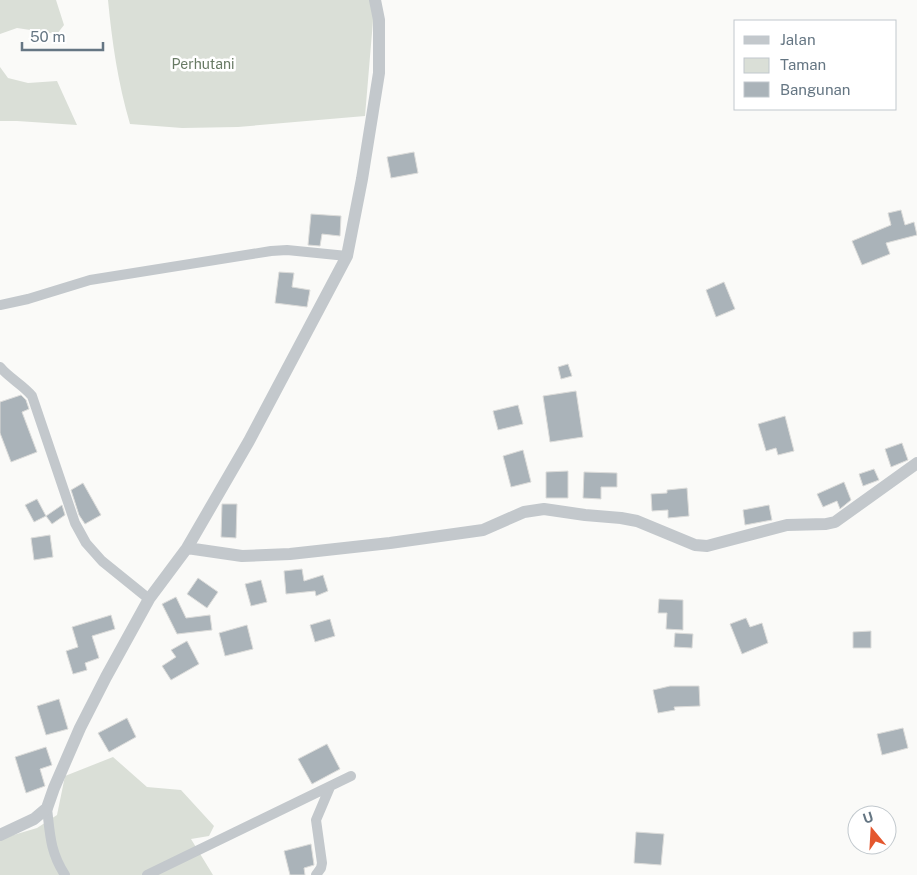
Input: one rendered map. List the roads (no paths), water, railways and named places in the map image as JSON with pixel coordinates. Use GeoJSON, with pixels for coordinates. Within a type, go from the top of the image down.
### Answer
{"type":"FeatureCollection","features":[{"type":"Feature","properties":{"kind":"street"},"geometry":{"type":"LineString","coordinates":[[65,875],[56,862],[47,808],[80,728],[149,599],[187,548],[249,440],[347,256],[362,179],[379,73],[379,20],[375,0]]}},
{"type":"Feature","properties":{"kind":"street"},"geometry":{"type":"LineString","coordinates":[[0,305],[28,299],[90,280],[270,251],[287,250],[347,256]]}},
{"type":"Feature","properties":{"kind":"street"},"geometry":{"type":"LineString","coordinates":[[0,366],[10,378],[26,389],[32,396],[75,523],[86,543],[102,561],[149,599]]}},
{"type":"Feature","properties":{"kind":"street"},"geometry":{"type":"LineString","coordinates":[[187,548],[242,556],[290,554],[483,530],[496,526],[524,512],[544,509],[636,521],[695,545],[707,546],[787,525],[835,522],[917,463]]}},
{"type":"Feature","properties":{"kind":"street"},"geometry":{"type":"LineString","coordinates":[[147,875],[351,776]]}},
{"type":"Feature","properties":{"kind":"street"},"geometry":{"type":"LineString","coordinates":[[316,875],[321,868],[322,862],[316,820],[330,787]]}},
{"type":"Feature","properties":{"kind":"street"},"geometry":{"type":"LineString","coordinates":[[0,835],[34,819],[47,808]]}},
{"type":"Feature","properties":{"kind":"street"},"geometry":{"type":"LineString","coordinates":[[34,819],[50,829]]}},
{"type":"Feature","properties":{"kind":"park label","name":"Perhutani"},"geometry":{"type":"Point","coordinates":[203,64]}}]}
